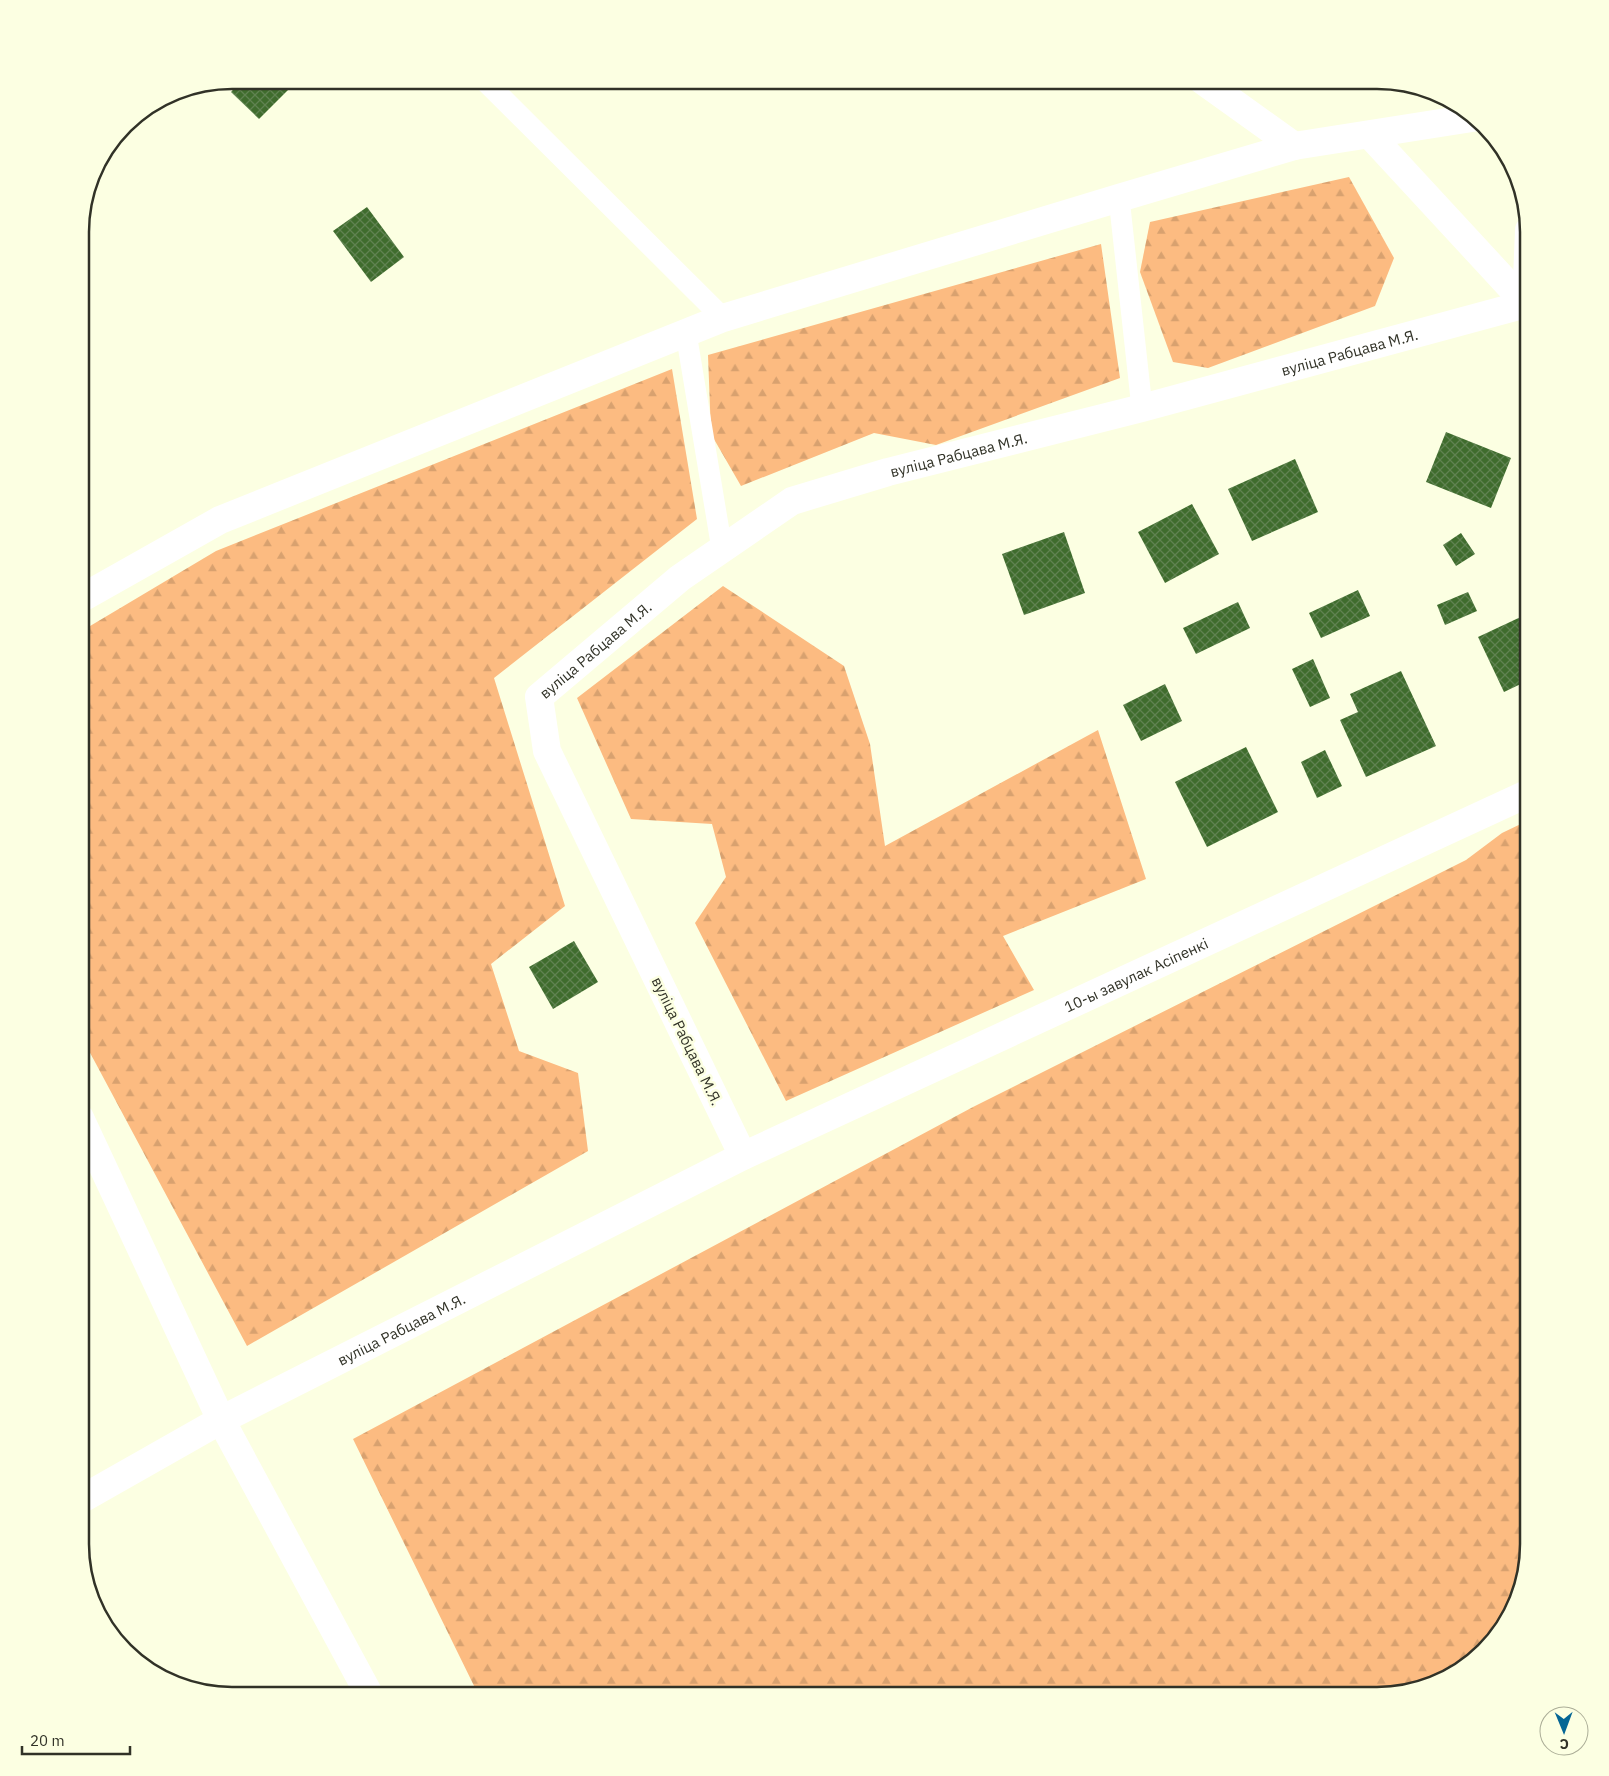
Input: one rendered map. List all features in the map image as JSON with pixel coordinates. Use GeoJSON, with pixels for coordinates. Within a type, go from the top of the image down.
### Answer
{"type":"FeatureCollection","features":[{"type":"Feature","properties":{"kind":"street"},"geometry":{"type":"LineString","coordinates":[[1215,89],[1294,146]]}},
{"type":"Feature","properties":{"kind":"street"},"geometry":{"type":"LineString","coordinates":[[89,594],[220,520],[724,318],[1294,146],[1465,119]]}},
{"type":"Feature","properties":{"kind":"street"},"geometry":{"type":"LineString","coordinates":[[1370,135],[1520,297]]}},
{"type":"Feature","properties":{"kind":"street","name":"вуліца Рабцава М.Я."},"geometry":{"type":"LineString","coordinates":[[221,1420],[743,1156],[546,751],[539,697],[680,578],[792,501],[888,472],[1142,408],[1520,308]]}},
{"type":"Feature","properties":{"kind":"street","name":"10-ы завулак Асіпенкі"},"geometry":{"type":"LineString","coordinates":[[743,1156],[1520,797]]}},
{"type":"Feature","properties":{"kind":"street"},"geometry":{"type":"LineString","coordinates":[[89,1137],[221,1420],[365,1687]]}},
{"type":"Feature","properties":{"kind":"street"},"geometry":{"type":"LineString","coordinates":[[89,1495],[221,1420]]}},
{"type":"Feature","properties":{"kind":"lane"},"geometry":{"type":"LineString","coordinates":[[493,89],[724,318]]}},
{"type":"Feature","properties":{"kind":"lane"},"geometry":{"type":"LineString","coordinates":[[1119,198],[1142,408]]}},
{"type":"Feature","properties":{"kind":"lane"},"geometry":{"type":"LineString","coordinates":[[686,333],[722,549]]}},
{"type":"Feature","properties":{"kind":"green space"},"geometry":{"type":"Polygon","coordinates":[[[1349,177],[1394,258],[1375,306],[1208,368],[1173,362],[1140,272],[1150,222],[1349,177]]]}},
{"type":"Feature","properties":{"kind":"green space"},"geometry":{"type":"Polygon","coordinates":[[[1101,244],[1120,378],[936,445],[874,433],[741,486],[711,434],[708,355],[1101,244]]]}},
{"type":"Feature","properties":{"kind":"green space"},"geometry":{"type":"Polygon","coordinates":[[[672,369],[697,519],[494,678],[565,906],[491,964],[519,1051],[578,1073],[588,1151],[247,1346],[89,1051],[89,627],[216,551],[672,369]]]}},
{"type":"Feature","properties":{"kind":"green space"},"geometry":{"type":"Polygon","coordinates":[[[723,586],[844,666],[870,744],[885,846],[1098,730],[1146,879],[1003,936],[1034,990],[786,1101],[695,923],[726,877],[712,824],[631,819],[577,698],[723,586]]]}},
{"type":"Feature","properties":{"kind":"green space"},"geometry":{"type":"Polygon","coordinates":[[[1520,824],[1520,1544],[1519,1563],[1509,1599],[1496,1624],[1485,1638],[1464,1658],[1423,1680],[1396,1686],[1377,1687],[475,1687],[353,1439],[973,1107],[1466,860],[1502,833],[1520,824]]]}},
{"type":"Feature","properties":{"kind":"building"},"geometry":{"type":"Polygon","coordinates":[[[234,89],[289,89],[259,119],[231,92],[234,89]]]}},
{"type":"Feature","properties":{"kind":"building"},"geometry":{"type":"Polygon","coordinates":[[[367,207],[404,257],[371,282],[333,231],[367,207]]]}},
{"type":"Feature","properties":{"kind":"building"},"geometry":{"type":"Polygon","coordinates":[[[1446,432],[1511,458],[1491,508],[1426,482],[1446,432]]]}},
{"type":"Feature","properties":{"kind":"building"},"geometry":{"type":"Polygon","coordinates":[[[1295,459],[1318,512],[1252,541],[1228,489],[1295,459]]]}},
{"type":"Feature","properties":{"kind":"building"},"geometry":{"type":"Polygon","coordinates":[[[1192,504],[1219,554],[1165,583],[1138,532],[1192,504]]]}},
{"type":"Feature","properties":{"kind":"building"},"geometry":{"type":"Polygon","coordinates":[[[1064,532],[1085,593],[1024,615],[1002,554],[1064,532]]]}},
{"type":"Feature","properties":{"kind":"building"},"geometry":{"type":"Polygon","coordinates":[[[1461,533],[1475,554],[1456,566],[1443,545],[1461,533]]]}},
{"type":"Feature","properties":{"kind":"building"},"geometry":{"type":"Polygon","coordinates":[[[1358,590],[1370,616],[1321,638],[1309,613],[1358,590]]]}},
{"type":"Feature","properties":{"kind":"building"},"geometry":{"type":"Polygon","coordinates":[[[1468,592],[1477,611],[1445,625],[1437,605],[1468,592]]]}},
{"type":"Feature","properties":{"kind":"building"},"geometry":{"type":"Polygon","coordinates":[[[1238,602],[1250,628],[1196,654],[1183,628],[1238,602]]]}},
{"type":"Feature","properties":{"kind":"building"},"geometry":{"type":"Polygon","coordinates":[[[1520,617],[1520,684],[1504,692],[1478,637],[1520,617]]]}},
{"type":"Feature","properties":{"kind":"building"},"geometry":{"type":"Polygon","coordinates":[[[1313,659],[1330,698],[1310,707],[1292,669],[1313,659]]]}},
{"type":"Feature","properties":{"kind":"building"},"geometry":{"type":"Polygon","coordinates":[[[1401,671],[1436,746],[1366,777],[1340,720],[1358,712],[1350,694],[1401,671]]]}},
{"type":"Feature","properties":{"kind":"building"},"geometry":{"type":"Polygon","coordinates":[[[1165,684],[1182,721],[1141,741],[1123,705],[1165,684]]]}},
{"type":"Feature","properties":{"kind":"building"},"geometry":{"type":"Polygon","coordinates":[[[1246,747],[1278,812],[1207,847],[1175,782],[1246,747]]]}},
{"type":"Feature","properties":{"kind":"building"},"geometry":{"type":"Polygon","coordinates":[[[1325,750],[1342,786],[1317,798],[1301,762],[1325,750]]]}},
{"type":"Feature","properties":{"kind":"building"},"geometry":{"type":"Polygon","coordinates":[[[574,941],[598,982],[553,1009],[529,967],[574,941]]]}}]}
